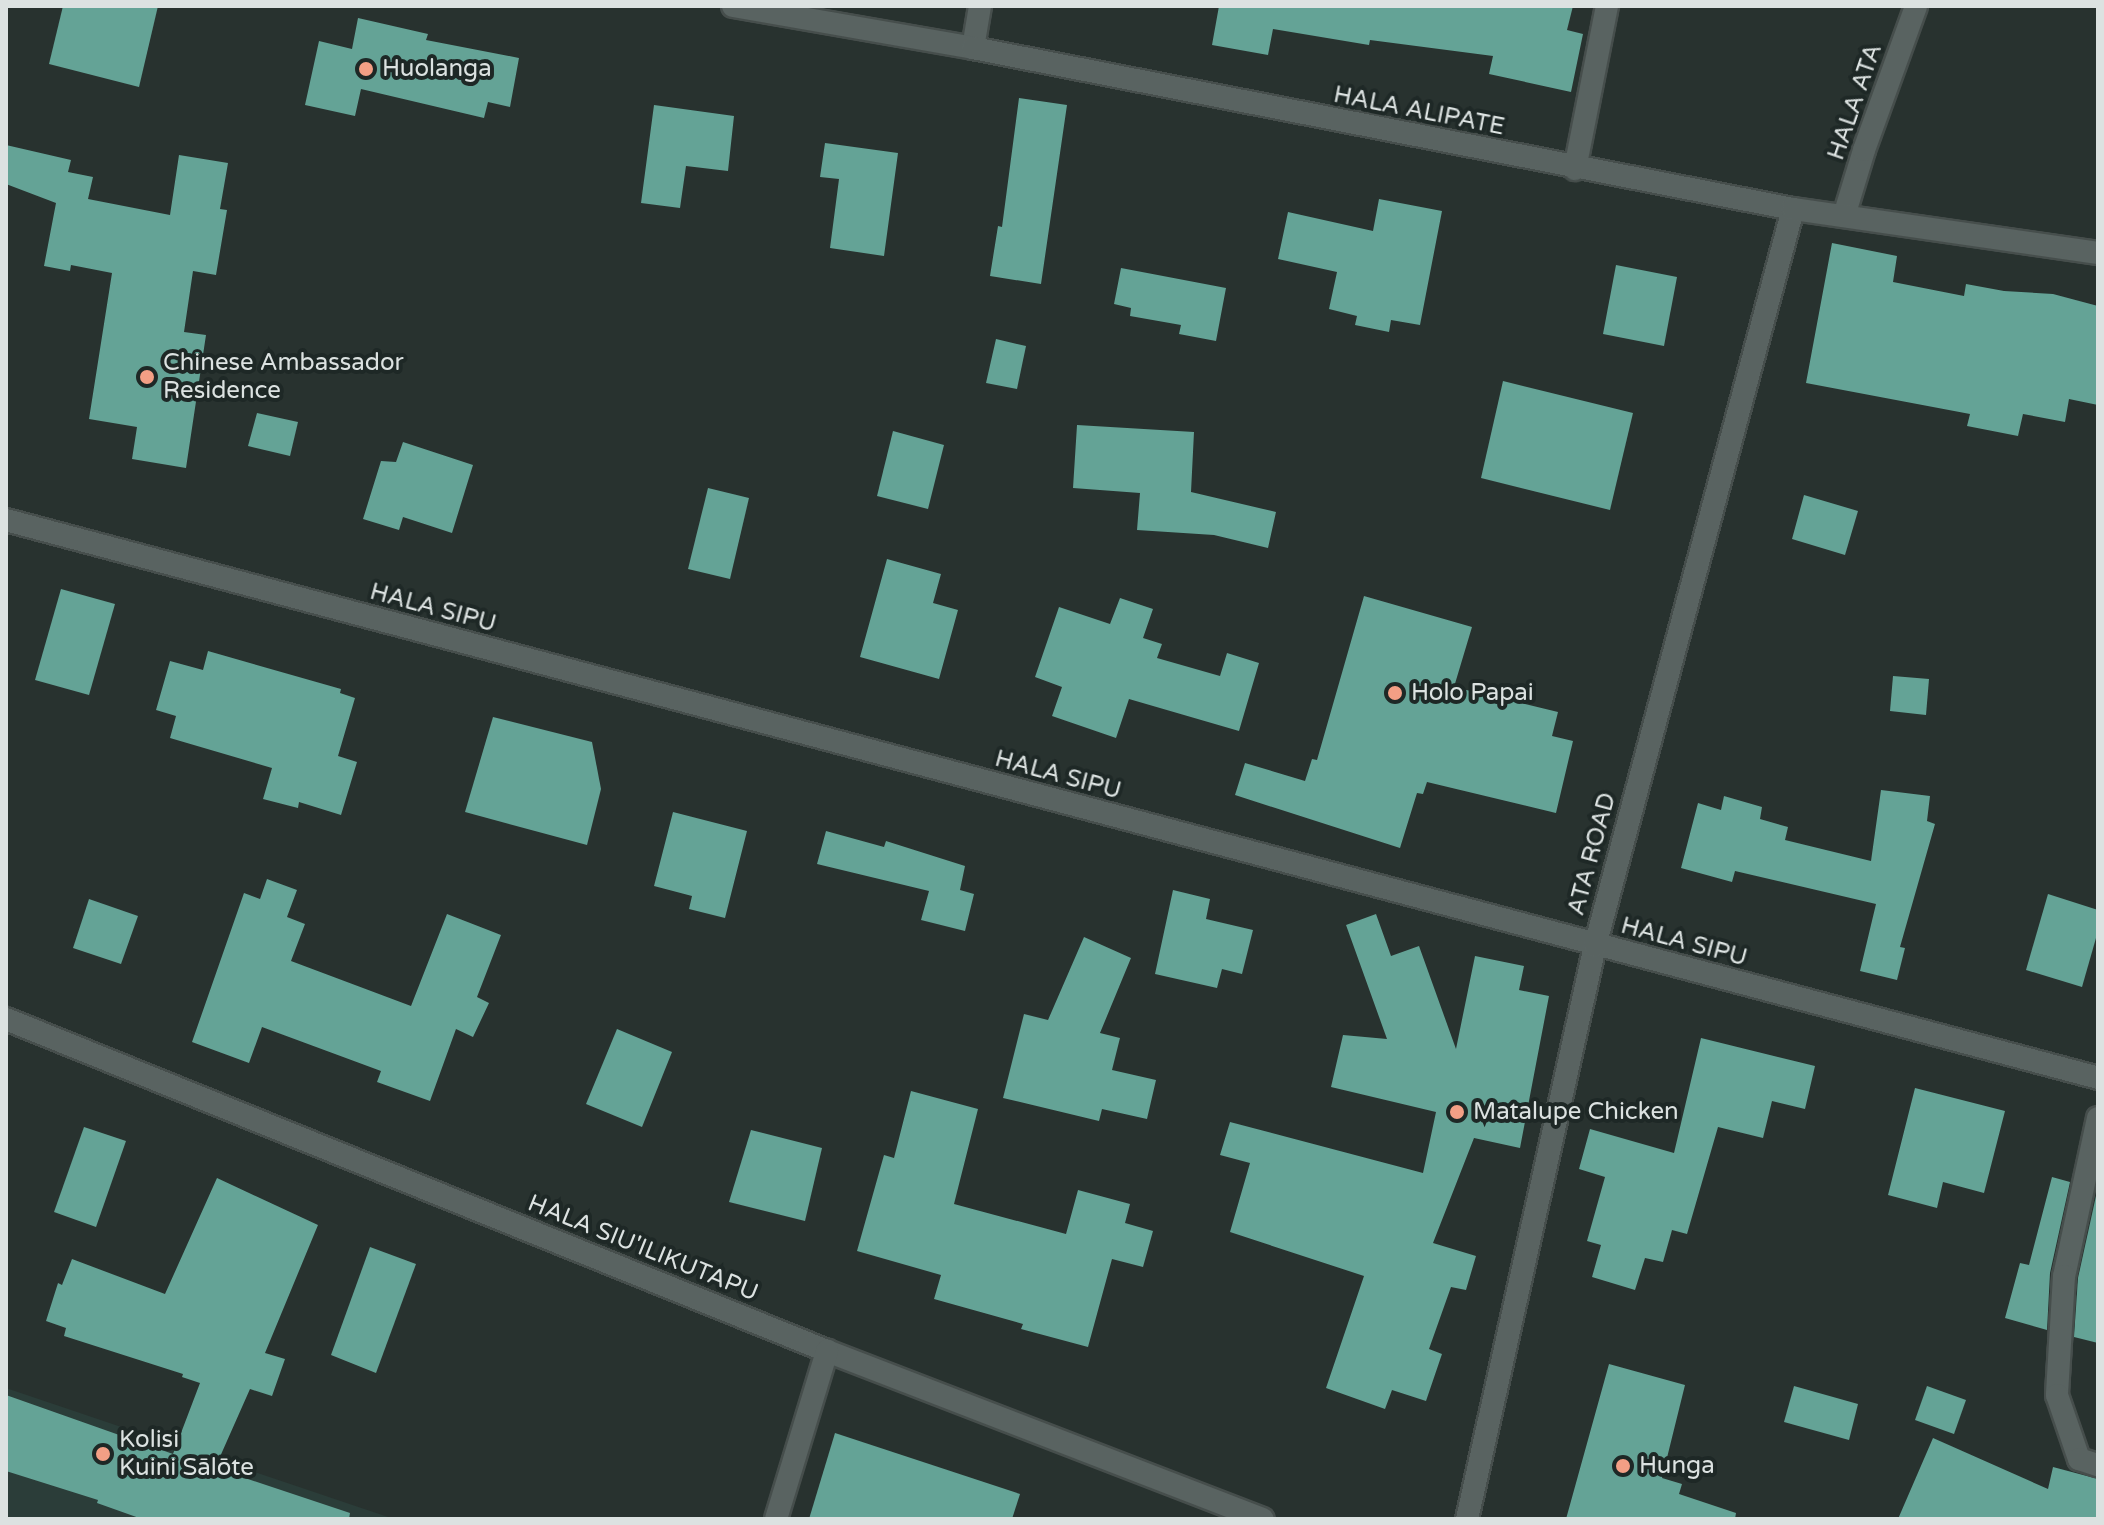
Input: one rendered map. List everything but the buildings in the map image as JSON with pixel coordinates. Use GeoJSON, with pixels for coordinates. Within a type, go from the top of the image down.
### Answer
{"type":"FeatureCollection","features":[{"type":"Feature","properties":{"kind":"street","name":"HALA ALIPATE"},"geometry":{"type":"LineString","coordinates":[[733,6],[973,48],[1575,169],[1793,209],[2098,253]]}},
{"type":"Feature","properties":{"kind":"street"},"geometry":{"type":"LineString","coordinates":[[973,48],[980,6]]}},
{"type":"Feature","properties":{"kind":"street"},"geometry":{"type":"LineString","coordinates":[[1575,169],[1607,6]]}},
{"type":"Feature","properties":{"kind":"street","name":"HALA ATA"},"geometry":{"type":"LineString","coordinates":[[1844,216],[1864,150],[1916,6]]}},
{"type":"Feature","properties":{"kind":"street","name":"ATA ROAD"},"geometry":{"type":"LineString","coordinates":[[1467,1519],[1595,946],[1793,209]]}},
{"type":"Feature","properties":{"kind":"street","name":"HALA SIPU"},"geometry":{"type":"LineString","coordinates":[[6,520],[2098,1078]]}},
{"type":"Feature","properties":{"kind":"street","name":"HALA SIU'ILIKUTAPU"},"geometry":{"type":"LineString","coordinates":[[6,1019],[827,1351],[1263,1519]]}},
{"type":"Feature","properties":{"kind":"street"},"geometry":{"type":"LineString","coordinates":[[2098,1118],[2064,1276],[2057,1395],[2079,1459],[2098,1465]]}},
{"type":"Feature","properties":{"kind":"street"},"geometry":{"type":"LineString","coordinates":[[776,1519],[827,1351]]}},
{"type":"Feature","properties":{"kind":"shaded area","name":"Kolisi Kuini Sālōte"},"geometry":{"type":"Polygon","coordinates":[[[6,1388],[394,1519],[6,1519],[6,1388]]]}},
{"type":"Feature","properties":{"kind":"place","name":"Huolanga"},"geometry":{"type":"Point","coordinates":[366,69]}},
{"type":"Feature","properties":{"kind":"place","name":"Chinese Ambassador Residence"},"geometry":{"type":"Point","coordinates":[147,377]}},
{"type":"Feature","properties":{"kind":"place","name":"Holo Papai"},"geometry":{"type":"Point","coordinates":[1395,693]}},
{"type":"Feature","properties":{"kind":"place","name":"Matalupe Chicken"},"geometry":{"type":"Point","coordinates":[1457,1112]}},
{"type":"Feature","properties":{"kind":"place","name":"Kolisi Kuini Sālōte"},"geometry":{"type":"Point","coordinates":[103,1454]}},
{"type":"Feature","properties":{"kind":"place","name":"Hunga"},"geometry":{"type":"Point","coordinates":[1623,1466]}}]}
